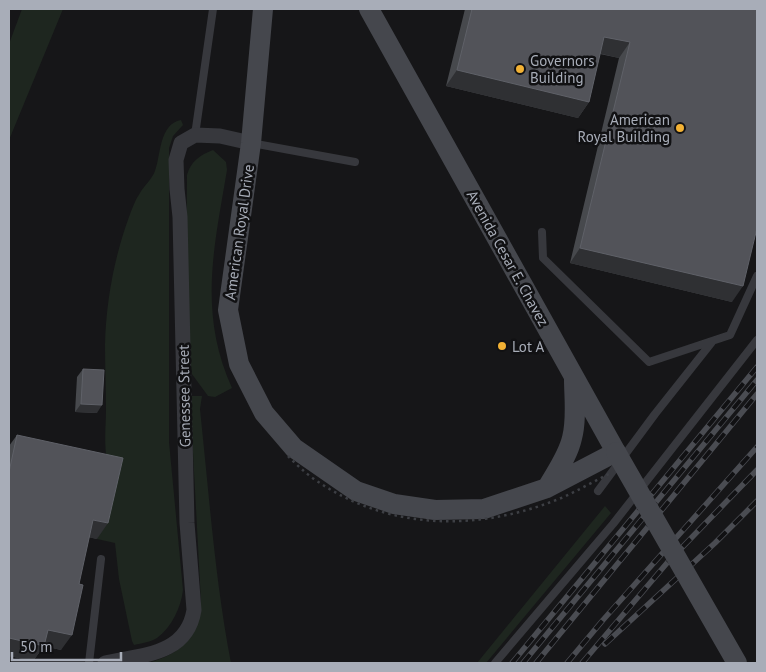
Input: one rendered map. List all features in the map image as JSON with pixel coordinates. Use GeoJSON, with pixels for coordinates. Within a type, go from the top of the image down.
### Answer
{"type":"FeatureCollection","features":[{"type":"Feature","properties":{"kind":"main road","name":"American Royal Drive"},"geometry":{"type":"LineString","coordinates":[[263,9],[251,143],[228,310],[239,364],[264,413],[291,452],[356,492],[394,504],[435,510],[484,509],[547,488],[620,459]]}},
{"type":"Feature","properties":{"kind":"main road","name":"Avenida Cesar E. Chavez"},"geometry":{"type":"LineString","coordinates":[[369,9],[620,459],[737,663]]}},
{"type":"Feature","properties":{"kind":"main road"},"geometry":{"type":"LineString","coordinates":[[547,488],[567,452],[572,438],[575,422],[574,377]]}},
{"type":"Feature","properties":{"kind":"street"},"geometry":{"type":"LineString","coordinates":[[195,135],[220,136],[251,143]]}},
{"type":"Feature","properties":{"kind":"street","name":"Genessee Street"},"geometry":{"type":"LineString","coordinates":[[105,663],[159,652],[171,647],[184,636],[193,619],[194,610],[187,523],[180,217],[176,160],[181,143],[195,135]]}},
{"type":"Feature","properties":{"kind":"lane"},"geometry":{"type":"LineString","coordinates":[[195,135],[214,9]]}},
{"type":"Feature","properties":{"kind":"lane"},"geometry":{"type":"LineString","coordinates":[[251,143],[355,162]]}},
{"type":"Feature","properties":{"kind":"lane"},"geometry":{"type":"LineString","coordinates":[[542,232],[543,258],[648,362],[730,335],[757,276]]}},
{"type":"Feature","properties":{"kind":"lane"},"geometry":{"type":"LineString","coordinates":[[495,663],[613,524],[757,340]]}},
{"type":"Feature","properties":{"kind":"lane"},"geometry":{"type":"LineString","coordinates":[[598,491],[655,414],[713,341]]}},
{"type":"Feature","properties":{"kind":"lane"},"geometry":{"type":"LineString","coordinates":[[89,663],[101,559]]}},
{"type":"Feature","properties":{"kind":"path"},"geometry":{"type":"LineString","coordinates":[[291,452],[313,478],[356,503],[397,516],[447,522],[496,518],[552,502],[620,459]]}},
{"type":"Feature","properties":{"kind":"shaded area"},"geometry":{"type":"Polygon","coordinates":[[[22,9],[63,9],[9,140],[9,44],[22,9]]]}},
{"type":"Feature","properties":{"kind":"shaded area"},"geometry":{"type":"Polygon","coordinates":[[[181,120],[183,125],[173,136],[169,148],[169,442],[183,590],[178,610],[167,628],[155,639],[134,645],[119,579],[115,543],[97,539],[112,474],[107,459],[105,442],[105,345],[107,313],[115,264],[131,211],[138,196],[155,171],[162,141],[168,127],[181,120]]]}},
{"type":"Feature","properties":{"kind":"shaded area"},"geometry":{"type":"Polygon","coordinates":[[[213,150],[226,162],[227,170],[214,253],[212,306],[221,360],[232,388],[215,397],[208,396],[189,370],[186,332],[187,175],[197,159],[213,150]]]}},
{"type":"Feature","properties":{"kind":"shaded area"},"geometry":{"type":"Polygon","coordinates":[[[190,396],[202,396],[200,409],[213,537],[225,632],[231,663],[148,663],[171,654],[186,642],[195,626],[201,602],[190,396]]]}},
{"type":"Feature","properties":{"kind":"shaded area"},"geometry":{"type":"Polygon","coordinates":[[[605,506],[611,513],[486,663],[477,663],[605,506]]]}},
{"type":"Feature","properties":{"kind":"building","name":"American Royal Building"},"geometry":{"type":"Polygon","coordinates":[[[472,9],[757,9],[757,228],[743,286],[580,248],[630,42],[604,37],[589,102],[457,70],[472,9]]]}},
{"type":"Feature","properties":{"kind":"building"},"geometry":{"type":"Polygon","coordinates":[[[83,369],[104,370],[102,405],[81,404],[83,369]]]}},
{"type":"Feature","properties":{"kind":"building"},"geometry":{"type":"Polygon","coordinates":[[[17,435],[123,458],[108,523],[93,520],[79,584],[83,585],[72,635],[48,630],[44,646],[9,638],[9,472],[17,435]]]}},
{"type":"Feature","properties":{"kind":"railway"},"geometry":{"type":"LineString","coordinates":[[512,663],[757,367]]}},
{"type":"Feature","properties":{"kind":"railway"},"geometry":{"type":"LineString","coordinates":[[523,663],[757,380]]}},
{"type":"Feature","properties":{"kind":"railway"},"geometry":{"type":"LineString","coordinates":[[536,663],[757,394]]}},
{"type":"Feature","properties":{"kind":"railway"},"geometry":{"type":"LineString","coordinates":[[567,663],[757,447]]}},
{"type":"Feature","properties":{"kind":"railway"},"geometry":{"type":"LineString","coordinates":[[582,663],[667,563],[757,470]]}},
{"type":"Feature","properties":{"kind":"railway"},"geometry":{"type":"LineString","coordinates":[[605,644],[715,543],[757,501]]}},
{"type":"Feature","properties":{"kind":"place","name":"Governors Building"},"geometry":{"type":"Point","coordinates":[520,69]}},
{"type":"Feature","properties":{"kind":"place","name":"American Royal Building"},"geometry":{"type":"Point","coordinates":[680,128]}},
{"type":"Feature","properties":{"kind":"place","name":"Lot A"},"geometry":{"type":"Point","coordinates":[502,346]}}]}
